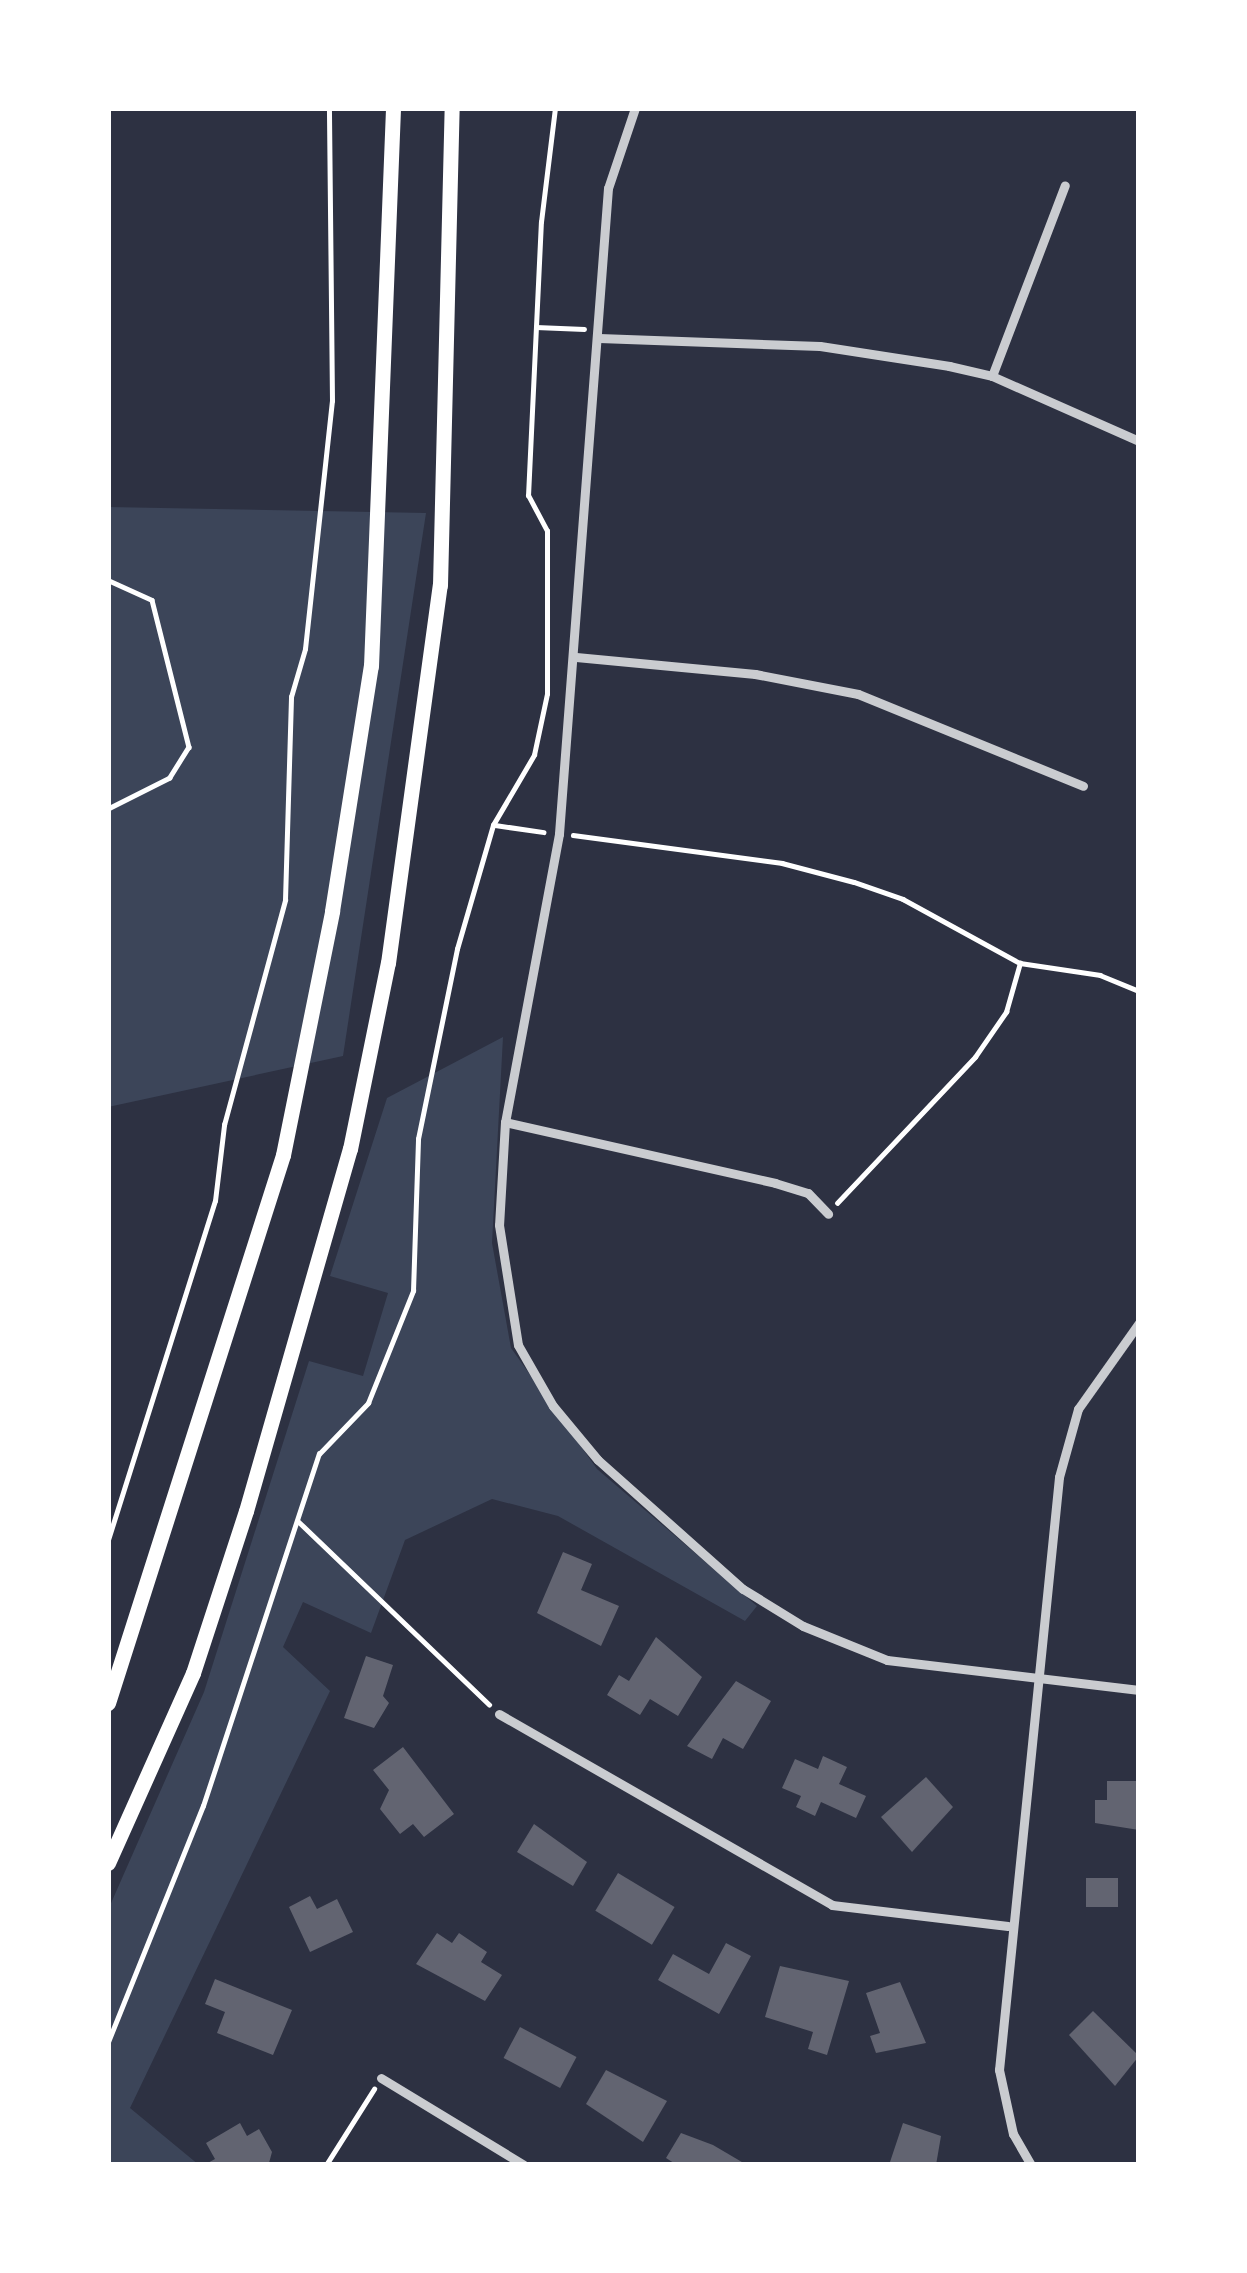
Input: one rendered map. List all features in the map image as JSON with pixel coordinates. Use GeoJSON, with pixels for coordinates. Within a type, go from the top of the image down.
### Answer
{"type":"FeatureCollection","features":[{"type":"Feature","properties":{"kind":"main road"},"geometry":{"type":"LineString","coordinates":[[108,1703],[283,1155],[332,911],[371,666],[393,108]]}},
{"type":"Feature","properties":{"kind":"main road"},"geometry":{"type":"LineString","coordinates":[[108,1864],[193,1673],[247,1511],[350,1149],[388,963],[440,585],[452,108]]}},
{"type":"Feature","properties":{"kind":"street"},"geometry":{"type":"LineString","coordinates":[[635,108],[608,188],[559,834],[505,1122],[499,1225],[518,1346],[553,1406],[598,1460],[743,1589],[803,1626],[887,1660],[1034,1682],[1139,1690]]}},
{"type":"Feature","properties":{"kind":"street"},"geometry":{"type":"LineString","coordinates":[[992,376],[1066,185]]}},
{"type":"Feature","properties":{"kind":"street"},"geometry":{"type":"LineString","coordinates":[[599,334],[820,346],[992,376],[1139,441]]}},
{"type":"Feature","properties":{"kind":"street"},"geometry":{"type":"LineString","coordinates":[[576,657],[754,674],[858,694],[1083,786]]}},
{"type":"Feature","properties":{"kind":"street"},"geometry":{"type":"LineString","coordinates":[[505,1122],[775,1183],[808,1193],[828,1214]]}},
{"type":"Feature","properties":{"kind":"street"},"geometry":{"type":"LineString","coordinates":[[1031,2165],[1013,2134],[999,2071],[1008,1926],[1034,1682],[1067,1435],[1139,1323]]}},
{"type":"Feature","properties":{"kind":"street"},"geometry":{"type":"LineString","coordinates":[[499,1714],[832,1905],[1008,1926]]}},
{"type":"Feature","properties":{"kind":"street"},"geometry":{"type":"LineString","coordinates":[[381,2078],[524,2165]]}},
{"type":"Feature","properties":{"kind":"path"},"geometry":{"type":"LineString","coordinates":[[108,1540],[215,1201],[224,1125],[285,900],[290,697],[305,649],[332,401],[328,108]]}},
{"type":"Feature","properties":{"kind":"path"},"geometry":{"type":"LineString","coordinates":[[108,2042],[203,1806],[319,1454],[368,1403],[400,1340],[412,1291],[418,1139],[457,949],[493,825],[535,755],[547,694],[548,531],[528,496],[536,327],[555,108]]}},
{"type":"Feature","properties":{"kind":"path"},"geometry":{"type":"LineString","coordinates":[[536,327],[599,334]]}},
{"type":"Feature","properties":{"kind":"path"},"geometry":{"type":"LineString","coordinates":[[108,580],[152,600],[189,748],[170,778],[108,809]]}},
{"type":"Feature","properties":{"kind":"path"},"geometry":{"type":"LineString","coordinates":[[493,825],[782,863],[903,899],[1020,963],[1100,976],[1139,991]]}},
{"type":"Feature","properties":{"kind":"path"},"geometry":{"type":"LineString","coordinates":[[828,1214],[975,1057],[1006,1012],[1020,963]]}},
{"type":"Feature","properties":{"kind":"path"},"geometry":{"type":"LineString","coordinates":[[298,1521],[499,1714]]}},
{"type":"Feature","properties":{"kind":"path"},"geometry":{"type":"LineString","coordinates":[[326,2165],[381,2078]]}},
{"type":"Feature","properties":{"kind":"shaded area"},"geometry":{"type":"Polygon","coordinates":[[[108,507],[426,513],[343,1056],[108,1107],[108,507]]]}},
{"type":"Feature","properties":{"kind":"shaded area"},"geometry":{"type":"Polygon","coordinates":[[[503,1037],[492,1243],[511,1348],[597,1469],[757,1606],[745,1621],[558,1516],[492,1499],[405,1540],[371,1633],[303,1602],[283,1647],[330,1691],[130,2108],[199,2165],[108,2165],[108,1910],[204,1692],[309,1361],[363,1376],[388,1293],[330,1276],[387,1098],[503,1037]]]}},
{"type":"Feature","properties":{"kind":"building"},"geometry":{"type":"Polygon","coordinates":[[[563,1552],[592,1564],[581,1590],[619,1606],[601,1646],[537,1613],[563,1552]]]}},
{"type":"Feature","properties":{"kind":"building"},"geometry":{"type":"Polygon","coordinates":[[[656,1637],[702,1677],[678,1716],[650,1699],[640,1715],[607,1695],[619,1675],[629,1681],[656,1637]]]}},
{"type":"Feature","properties":{"kind":"building"},"geometry":{"type":"Polygon","coordinates":[[[366,1656],[393,1665],[383,1696],[389,1703],[374,1728],[344,1718],[366,1656]]]}},
{"type":"Feature","properties":{"kind":"building"},"geometry":{"type":"Polygon","coordinates":[[[736,1681],[771,1701],[743,1749],[723,1738],[712,1759],[687,1746],[736,1681]]]}},
{"type":"Feature","properties":{"kind":"building"},"geometry":{"type":"Polygon","coordinates":[[[403,1747],[454,1814],[424,1837],[413,1824],[400,1834],[380,1809],[389,1790],[373,1770],[403,1747]]]}},
{"type":"Feature","properties":{"kind":"building"},"geometry":{"type":"Polygon","coordinates":[[[823,1756],[847,1767],[839,1784],[866,1796],[856,1818],[821,1802],[815,1816],[796,1807],[801,1796],[782,1788],[795,1759],[818,1769],[823,1756]]]}},
{"type":"Feature","properties":{"kind":"building"},"geometry":{"type":"Polygon","coordinates":[[[926,1777],[953,1807],[912,1852],[881,1817],[926,1777]]]}},
{"type":"Feature","properties":{"kind":"building"},"geometry":{"type":"Polygon","coordinates":[[[1107,1781],[1139,1781],[1139,1830],[1095,1823],[1095,1800],[1107,1800],[1107,1781]]]}},
{"type":"Feature","properties":{"kind":"building"},"geometry":{"type":"Polygon","coordinates":[[[534,1824],[587,1862],[573,1886],[517,1852],[534,1824]]]}},
{"type":"Feature","properties":{"kind":"building"},"geometry":{"type":"Polygon","coordinates":[[[618,1873],[675,1907],[652,1945],[595,1911],[618,1873]]]}},
{"type":"Feature","properties":{"kind":"building"},"geometry":{"type":"Polygon","coordinates":[[[1086,1878],[1118,1878],[1118,1907],[1086,1907],[1086,1878]]]}},
{"type":"Feature","properties":{"kind":"building"},"geometry":{"type":"Polygon","coordinates":[[[310,1896],[317,1909],[337,1899],[353,1932],[310,1952],[289,1907],[310,1896]]]}},
{"type":"Feature","properties":{"kind":"building"},"geometry":{"type":"Polygon","coordinates":[[[437,1933],[452,1943],[459,1933],[487,1952],[481,1962],[502,1975],[485,2001],[416,1964],[437,1933]]]}},
{"type":"Feature","properties":{"kind":"building"},"geometry":{"type":"Polygon","coordinates":[[[726,1943],[751,1956],[719,2014],[658,1980],[673,1954],[709,1974],[726,1943]]]}},
{"type":"Feature","properties":{"kind":"building"},"geometry":{"type":"Polygon","coordinates":[[[780,1966],[849,1981],[827,2055],[808,2049],[813,2032],[765,2017],[780,1966]]]}},
{"type":"Feature","properties":{"kind":"building"},"geometry":{"type":"Polygon","coordinates":[[[215,1979],[292,2010],[273,2055],[217,2033],[225,2012],[205,2004],[215,1979]]]}},
{"type":"Feature","properties":{"kind":"building"},"geometry":{"type":"Polygon","coordinates":[[[900,1982],[926,2043],[876,2053],[870,2036],[880,2033],[866,1993],[900,1982]]]}},
{"type":"Feature","properties":{"kind":"building"},"geometry":{"type":"Polygon","coordinates":[[[1093,2011],[1139,2056],[1115,2086],[1069,2035],[1093,2011]]]}},
{"type":"Feature","properties":{"kind":"building"},"geometry":{"type":"Polygon","coordinates":[[[520,2027],[577,2057],[560,2088],[504,2058],[520,2027]]]}},
{"type":"Feature","properties":{"kind":"building"},"geometry":{"type":"Polygon","coordinates":[[[606,2070],[667,2101],[643,2142],[586,2104],[606,2070]]]}},
{"type":"Feature","properties":{"kind":"building"},"geometry":{"type":"Polygon","coordinates":[[[240,2123],[247,2136],[259,2129],[272,2152],[269,2163],[204,2165],[215,2159],[206,2143],[240,2123]]]}},
{"type":"Feature","properties":{"kind":"building"},"geometry":{"type":"Polygon","coordinates":[[[903,2123],[941,2136],[936,2165],[889,2165],[903,2123]]]}},
{"type":"Feature","properties":{"kind":"building"},"geometry":{"type":"Polygon","coordinates":[[[681,2133],[747,2165],[677,2165],[666,2158],[681,2133]]]}}]}
